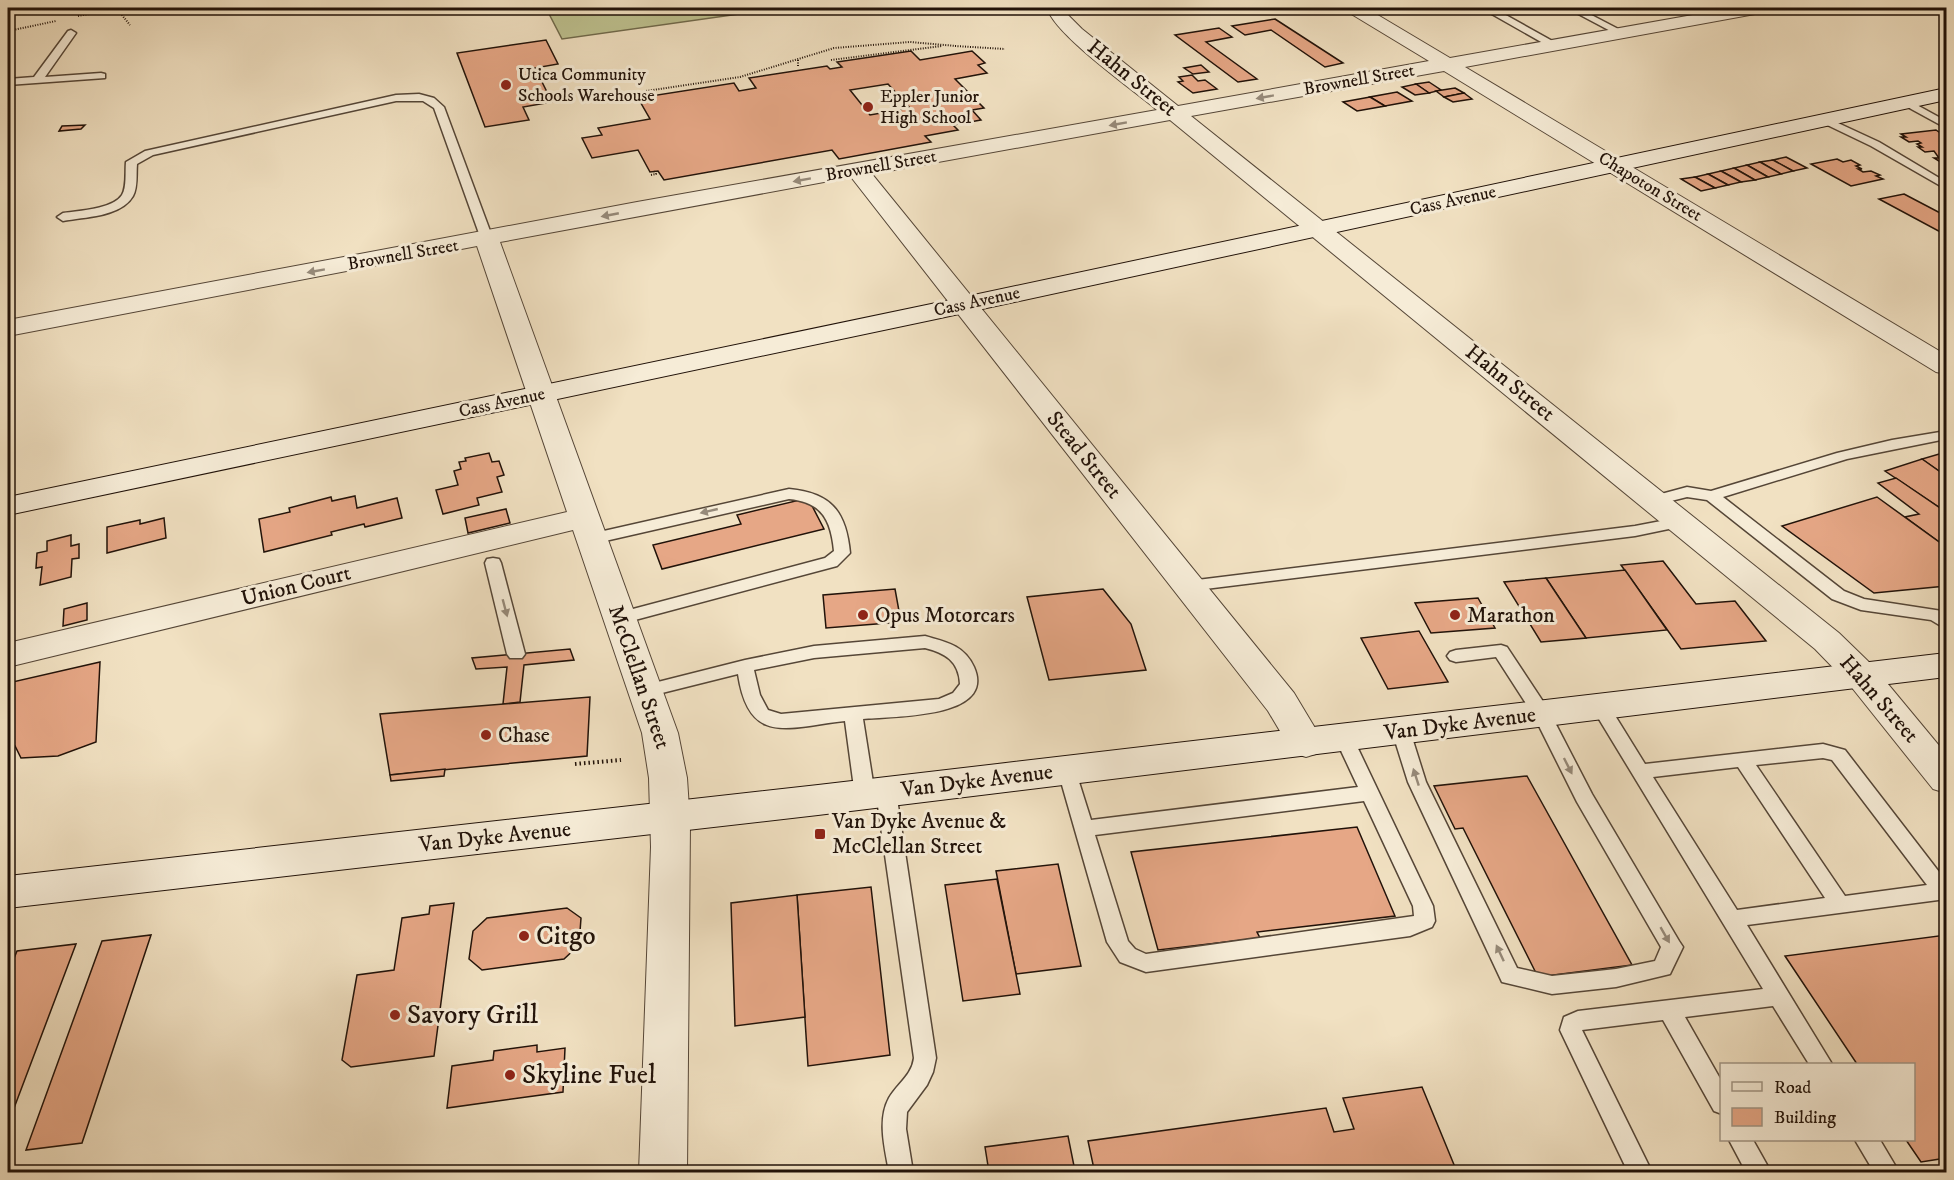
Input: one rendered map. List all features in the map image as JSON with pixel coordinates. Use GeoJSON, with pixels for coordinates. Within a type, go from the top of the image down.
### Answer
{"type":"FeatureCollection","features":[{"type":"Feature","properties":{"kind":"street","name":"Hahn Street"},"geometry":{"type":"LineString","coordinates":[[1056,8],[1065,24],[1827,640],[1861,675],[1947,779]]}},
{"type":"Feature","properties":{"kind":"street","name":"Chapoton Street"},"geometry":{"type":"LineString","coordinates":[[1354,8],[1947,366]]}},
{"type":"Feature","properties":{"kind":"street","name":"Brownell Street"},"geometry":{"type":"LineString","coordinates":[[8,328],[857,170],[1755,9]]}},
{"type":"Feature","properties":{"kind":"street","name":"Cass Avenue"},"geometry":{"type":"LineString","coordinates":[[8,506],[964,305],[1947,94]]}},
{"type":"Feature","properties":{"kind":"street","name":"Stead Street"},"geometry":{"type":"LineString","coordinates":[[857,170],[1281,702],[1306,743]]}},
{"type":"Feature","properties":{"kind":"street","name":"McClellan Street"},"geometry":{"type":"LineString","coordinates":[[487,239],[646,692],[667,759],[670,818],[663,1173]]}},
{"type":"Feature","properties":{"kind":"street","name":"Union Court"},"geometry":{"type":"LineString","coordinates":[[8,655],[588,528]]}},
{"type":"Feature","properties":{"kind":"street","name":"Van Dyke Avenue"},"geometry":{"type":"LineString","coordinates":[[8,892],[670,818],[1947,665]]}},
{"type":"Feature","properties":{"kind":"lane"},"geometry":{"type":"LineString","coordinates":[[1519,8],[1495,13],[1553,45]]}},
{"type":"Feature","properties":{"kind":"lane"},"geometry":{"type":"LineString","coordinates":[[1572,8],[1621,33]]}},
{"type":"Feature","properties":{"kind":"lane"},"geometry":{"type":"LineString","coordinates":[[37,80],[71,33]]}},
{"type":"Feature","properties":{"kind":"lane"},"geometry":{"type":"LineString","coordinates":[[8,82],[101,76]]}},
{"type":"Feature","properties":{"kind":"lane"},"geometry":{"type":"LineString","coordinates":[[63,217],[111,208],[120,203],[127,196],[132,162],[149,153],[396,98],[416,96],[435,102],[439,107],[487,239]]}},
{"type":"Feature","properties":{"kind":"lane"},"geometry":{"type":"LineString","coordinates":[[1906,102],[1947,125]]}},
{"type":"Feature","properties":{"kind":"lane"},"geometry":{"type":"LineString","coordinates":[[1825,120],[1875,144],[1947,186]]}},
{"type":"Feature","properties":{"kind":"lane"},"geometry":{"type":"LineString","coordinates":[[1654,500],[1687,492],[1712,496],[1842,456],[1892,444],[1947,435]]}},
{"type":"Feature","properties":{"kind":"lane"},"geometry":{"type":"LineString","coordinates":[[588,528],[789,494],[809,496],[824,507],[837,526],[842,553],[831,562],[620,618]]}},
{"type":"Feature","properties":{"kind":"lane"},"geometry":{"type":"LineString","coordinates":[[1712,496],[1838,595],[1861,604],[1943,618]]}},
{"type":"Feature","properties":{"kind":"lane"},"geometry":{"type":"LineString","coordinates":[[1189,586],[1635,531],[1682,522]]}},
{"type":"Feature","properties":{"kind":"lane"},"geometry":{"type":"LineString","coordinates":[[493,563],[516,654]]}},
{"type":"Feature","properties":{"kind":"lane"},"geometry":{"type":"LineString","coordinates":[[646,692],[745,666],[814,652],[926,642],[942,646],[956,654],[966,667],[969,681],[966,693],[954,701],[939,705],[782,721],[766,718],[753,702],[745,666]]}},
{"type":"Feature","properties":{"kind":"lane"},"geometry":{"type":"LineString","coordinates":[[1401,731],[1417,782],[1510,976],[1552,985],[1616,978],[1662,968],[1672,947],[1584,797],[1542,714],[1501,651],[1456,656]]}},
{"type":"Feature","properties":{"kind":"lane"},"geometry":{"type":"LineString","coordinates":[[1600,706],[1820,1063]]}},
{"type":"Feature","properties":{"kind":"lane"},"geometry":{"type":"LineString","coordinates":[[853,714],[876,793],[925,1058],[925,1069],[897,1106],[894,1116],[901,1173]]}},
{"type":"Feature","properties":{"kind":"lane"},"geometry":{"type":"LineString","coordinates":[[1067,771],[1112,929],[1120,948],[1130,960],[1146,963],[1410,927],[1425,921],[1423,906],[1344,738]]}},
{"type":"Feature","properties":{"kind":"lane"},"geometry":{"type":"LineString","coordinates":[[1641,771],[1823,751],[1838,755],[1945,891]]}},
{"type":"Feature","properties":{"kind":"lane"},"geometry":{"type":"LineString","coordinates":[[1743,760],[1840,905]]}},
{"type":"Feature","properties":{"kind":"lane"},"geometry":{"type":"LineString","coordinates":[[1083,828],[1370,793]]}},
{"type":"Feature","properties":{"kind":"lane"},"geometry":{"type":"LineString","coordinates":[[1731,919],[1945,891]]}},
{"type":"Feature","properties":{"kind":"lane"},"geometry":{"type":"LineString","coordinates":[[1640,1173],[1571,1030],[1572,1024],[1578,1021],[1779,996]]}},
{"type":"Feature","properties":{"kind":"lane"},"geometry":{"type":"LineString","coordinates":[[1670,1010],[1720,1100]]}},
{"type":"Feature","properties":{"kind":"lane"},"geometry":{"type":"LineString","coordinates":[[1742,1141],[1759,1173]]}},
{"type":"Feature","properties":{"kind":"lane"},"geometry":{"type":"LineString","coordinates":[[1868,1141],[1887,1173]]}},
{"type":"Feature","properties":{"kind":"path"},"geometry":{"type":"LineString","coordinates":[[116,9],[129,25]]}},
{"type":"Feature","properties":{"kind":"path"},"geometry":{"type":"LineString","coordinates":[[646,91],[740,77],[820,51],[871,44],[910,42],[1005,49]]}},
{"type":"Feature","properties":{"kind":"path"},"geometry":{"type":"LineString","coordinates":[[831,60],[914,48],[956,46]]}},
{"type":"Feature","properties":{"kind":"path"},"geometry":{"type":"LineString","coordinates":[[798,59],[798,68]]}},
{"type":"Feature","properties":{"kind":"path"},"geometry":{"type":"LineString","coordinates":[[651,175],[656,174],[654,171]]}},
{"type":"Feature","properties":{"kind":"path"},"geometry":{"type":"LineString","coordinates":[[575,764],[621,760]]}},
{"type":"Feature","properties":{"kind":"green space"},"geometry":{"type":"Polygon","coordinates":[[[546,8],[782,8],[562,39],[546,8]]]}},
{"type":"Feature","properties":{"kind":"building"},"geometry":{"type":"Polygon","coordinates":[[[1275,19],[1343,63],[1325,67],[1271,30],[1245,35],[1232,26],[1275,19]]]}},
{"type":"Feature","properties":{"kind":"building"},"geometry":{"type":"Polygon","coordinates":[[[1219,28],[1232,37],[1206,42],[1257,79],[1238,82],[1175,35],[1219,28]]]}},
{"type":"Feature","properties":{"kind":"building","name":"Utica Community Schools Warehouse"},"geometry":{"type":"Polygon","coordinates":[[[546,40],[558,64],[535,68],[552,102],[523,107],[529,120],[485,127],[457,53],[546,40]]]}},
{"type":"Feature","properties":{"kind":"building"},"geometry":{"type":"Polygon","coordinates":[[[911,51],[920,60],[972,51],[985,63],[978,65],[987,73],[955,79],[984,108],[972,110],[981,120],[953,125],[958,130],[925,136],[931,142],[839,159],[832,150],[664,180],[658,171],[650,172],[638,150],[592,158],[582,138],[602,135],[598,128],[650,119],[638,98],[734,83],[739,91],[756,88],[749,78],[827,66],[830,69],[842,67],[837,62],[911,51]],[[888,84],[850,90],[870,115],[910,108],[888,84]]]}},
{"type":"Feature","properties":{"kind":"building"},"geometry":{"type":"Polygon","coordinates":[[[1201,65],[1209,72],[1193,74],[1184,68],[1201,65]]]}},
{"type":"Feature","properties":{"kind":"building"},"geometry":{"type":"Polygon","coordinates":[[[1192,75],[1198,81],[1205,80],[1217,89],[1193,93],[1178,82],[1183,81],[1179,77],[1192,75]]]}},
{"type":"Feature","properties":{"kind":"building"},"geometry":{"type":"Polygon","coordinates":[[[1429,82],[1441,90],[1429,93],[1416,84],[1429,82]]]}},
{"type":"Feature","properties":{"kind":"building"},"geometry":{"type":"Polygon","coordinates":[[[1416,84],[1429,93],[1415,95],[1402,87],[1416,84]]]}},
{"type":"Feature","properties":{"kind":"building"},"geometry":{"type":"Polygon","coordinates":[[[1455,88],[1464,93],[1444,97],[1436,91],[1455,88]]]}},
{"type":"Feature","properties":{"kind":"building"},"geometry":{"type":"Polygon","coordinates":[[[1397,92],[1412,101],[1385,106],[1370,97],[1397,92]]]}},
{"type":"Feature","properties":{"kind":"building"},"geometry":{"type":"Polygon","coordinates":[[[1464,93],[1472,99],[1453,102],[1444,97],[1464,93]]]}},
{"type":"Feature","properties":{"kind":"building"},"geometry":{"type":"Polygon","coordinates":[[[1370,97],[1385,106],[1357,111],[1343,102],[1370,97]]]}},
{"type":"Feature","properties":{"kind":"building"},"geometry":{"type":"Polygon","coordinates":[[[85,125],[81,129],[59,131],[62,126],[85,125]]]}},
{"type":"Feature","properties":{"kind":"building"},"geometry":{"type":"Polygon","coordinates":[[[1936,130],[1946,137],[1946,162],[1942,163],[1934,158],[1939,158],[1934,151],[1925,152],[1918,147],[1922,147],[1917,144],[1921,143],[1918,141],[1909,142],[1901,137],[1906,137],[1901,134],[1936,130]]]}},
{"type":"Feature","properties":{"kind":"building"},"geometry":{"type":"Polygon","coordinates":[[[1786,157],[1807,168],[1793,171],[1773,160],[1786,157]]]}},
{"type":"Feature","properties":{"kind":"building"},"geometry":{"type":"Polygon","coordinates":[[[1837,159],[1843,162],[1851,160],[1860,165],[1856,166],[1863,172],[1871,171],[1883,179],[1851,186],[1811,164],[1837,159]]]}},
{"type":"Feature","properties":{"kind":"building"},"geometry":{"type":"Polygon","coordinates":[[[1773,160],[1793,171],[1781,174],[1760,162],[1773,160]]]}},
{"type":"Feature","properties":{"kind":"building"},"geometry":{"type":"Polygon","coordinates":[[[1760,162],[1781,174],[1768,177],[1747,165],[1760,162]]]}},
{"type":"Feature","properties":{"kind":"building"},"geometry":{"type":"Polygon","coordinates":[[[1747,165],[1768,177],[1755,180],[1734,168],[1747,165]]]}},
{"type":"Feature","properties":{"kind":"building"},"geometry":{"type":"Polygon","coordinates":[[[1734,168],[1755,180],[1741,182],[1721,171],[1734,168]]]}},
{"type":"Feature","properties":{"kind":"building"},"geometry":{"type":"Polygon","coordinates":[[[1721,171],[1741,182],[1728,185],[1708,174],[1721,171]]]}},
{"type":"Feature","properties":{"kind":"building"},"geometry":{"type":"Polygon","coordinates":[[[1708,174],[1728,185],[1715,188],[1695,177],[1708,174]]]}},
{"type":"Feature","properties":{"kind":"building"},"geometry":{"type":"Polygon","coordinates":[[[1695,177],[1715,188],[1701,191],[1681,179],[1695,177]]]}},
{"type":"Feature","properties":{"kind":"building"},"geometry":{"type":"Polygon","coordinates":[[[1904,194],[1946,216],[1946,235],[1879,199],[1904,194]]]}},
{"type":"Feature","properties":{"kind":"building"},"geometry":{"type":"Polygon","coordinates":[[[1946,452],[1946,476],[1922,459],[1946,452]]]}},
{"type":"Feature","properties":{"kind":"building"},"geometry":{"type":"Polygon","coordinates":[[[489,453],[492,462],[499,461],[504,475],[497,477],[502,492],[477,498],[479,505],[443,514],[436,490],[458,485],[454,471],[461,469],[459,462],[466,461],[465,458],[489,453]]]}},
{"type":"Feature","properties":{"kind":"building"},"geometry":{"type":"Polygon","coordinates":[[[1922,459],[1946,476],[1946,512],[1885,471],[1922,459]]]}},
{"type":"Feature","properties":{"kind":"building"},"geometry":{"type":"Polygon","coordinates":[[[1896,478],[1946,512],[1946,547],[1905,517],[1919,514],[1878,483],[1896,478]]]}},
{"type":"Feature","properties":{"kind":"building"},"geometry":{"type":"Polygon","coordinates":[[[355,496],[357,508],[397,498],[402,518],[331,532],[332,535],[264,552],[259,519],[290,512],[289,508],[331,497],[332,501],[355,496]]]}},
{"type":"Feature","properties":{"kind":"building"},"geometry":{"type":"Polygon","coordinates":[[[1877,497],[1946,547],[1946,586],[1874,593],[1782,526],[1877,497]]]}},
{"type":"Feature","properties":{"kind":"building"},"geometry":{"type":"Polygon","coordinates":[[[808,498],[824,529],[662,569],[653,545],[741,524],[737,515],[808,498]]]}},
{"type":"Feature","properties":{"kind":"building"},"geometry":{"type":"Polygon","coordinates":[[[506,509],[510,523],[468,533],[465,518],[506,509]]]}},
{"type":"Feature","properties":{"kind":"building"},"geometry":{"type":"Polygon","coordinates":[[[164,518],[166,538],[107,553],[107,527],[140,520],[140,524],[164,518]]]}},
{"type":"Feature","properties":{"kind":"building"},"geometry":{"type":"Polygon","coordinates":[[[71,535],[71,546],[79,544],[79,558],[72,559],[71,577],[40,585],[42,567],[36,568],[37,553],[47,551],[47,541],[71,535]]]}},
{"type":"Feature","properties":{"kind":"building"},"geometry":{"type":"Polygon","coordinates":[[[1663,561],[1696,604],[1735,601],[1766,641],[1681,649],[1621,565],[1663,561]]]}},
{"type":"Feature","properties":{"kind":"building"},"geometry":{"type":"Polygon","coordinates":[[[1625,570],[1667,630],[1586,638],[1546,578],[1625,570]]]}},
{"type":"Feature","properties":{"kind":"building"},"geometry":{"type":"Polygon","coordinates":[[[1546,578],[1586,638],[1541,642],[1504,582],[1546,578]]]}},
{"type":"Feature","properties":{"kind":"building"},"geometry":{"type":"Polygon","coordinates":[[[895,589],[901,622],[826,628],[823,595],[895,589]]]}},
{"type":"Feature","properties":{"kind":"building"},"geometry":{"type":"Polygon","coordinates":[[[1103,589],[1131,624],[1146,670],[1049,680],[1027,597],[1103,589]]]}},
{"type":"Feature","properties":{"kind":"building","name":"Marathon"},"geometry":{"type":"Polygon","coordinates":[[[1478,598],[1495,628],[1431,633],[1415,603],[1478,598]]]}},
{"type":"Feature","properties":{"kind":"building"},"geometry":{"type":"Polygon","coordinates":[[[87,603],[87,620],[63,626],[64,609],[87,603]]]}},
{"type":"Feature","properties":{"kind":"building"},"geometry":{"type":"Polygon","coordinates":[[[1419,631],[1448,682],[1388,689],[1361,638],[1419,631]]]}},
{"type":"Feature","properties":{"kind":"building"},"geometry":{"type":"Polygon","coordinates":[[[570,649],[574,660],[524,665],[520,702],[503,704],[507,667],[476,669],[472,658],[570,649]]]}},
{"type":"Feature","properties":{"kind":"building"},"geometry":{"type":"Polygon","coordinates":[[[100,662],[96,742],[58,756],[21,758],[15,746],[8,748],[8,683],[100,662]]]}},
{"type":"Feature","properties":{"kind":"building","name":"Chase"},"geometry":{"type":"Polygon","coordinates":[[[590,697],[587,756],[390,775],[380,714],[590,697]]]}},
{"type":"Feature","properties":{"kind":"building"},"geometry":{"type":"Polygon","coordinates":[[[445,769],[444,776],[391,781],[390,775],[445,769]]]}},
{"type":"Feature","properties":{"kind":"building"},"geometry":{"type":"Polygon","coordinates":[[[1527,776],[1632,965],[1538,977],[1463,828],[1455,829],[1434,786],[1527,776]]]}},
{"type":"Feature","properties":{"kind":"building"},"geometry":{"type":"Polygon","coordinates":[[[1357,827],[1395,916],[1257,932],[1260,938],[1158,950],[1131,852],[1357,827]]]}},
{"type":"Feature","properties":{"kind":"building"},"geometry":{"type":"Polygon","coordinates":[[[1058,864],[1081,966],[1016,974],[996,871],[1058,864]]]}},
{"type":"Feature","properties":{"kind":"building"},"geometry":{"type":"Polygon","coordinates":[[[997,879],[1020,994],[963,1001],[945,885],[997,879]]]}},
{"type":"Feature","properties":{"kind":"building"},"geometry":{"type":"Polygon","coordinates":[[[871,887],[890,1055],[808,1066],[797,895],[871,887]]]}},
{"type":"Feature","properties":{"kind":"building"},"geometry":{"type":"Polygon","coordinates":[[[797,895],[805,1017],[735,1026],[731,903],[797,895]]]}},
{"type":"Feature","properties":{"kind":"building","name":"Savory Grill"},"geometry":{"type":"Polygon","coordinates":[[[454,903],[434,1056],[351,1067],[342,1060],[357,975],[394,970],[402,918],[429,914],[430,906],[454,903]]]}},
{"type":"Feature","properties":{"kind":"building"},"geometry":{"type":"Polygon","coordinates":[[[567,908],[581,918],[579,945],[564,959],[482,970],[469,959],[473,931],[487,918],[567,908]]]}},
{"type":"Feature","properties":{"kind":"building"},"geometry":{"type":"Polygon","coordinates":[[[151,935],[82,1143],[26,1150],[102,941],[151,935]]]}},
{"type":"Feature","properties":{"kind":"building"},"geometry":{"type":"Polygon","coordinates":[[[1946,935],[1946,1158],[1921,1162],[1907,1141],[1915,1141],[1915,1063],[1856,1063],[1785,956],[1946,935]]]}},
{"type":"Feature","properties":{"kind":"building"},"geometry":{"type":"Polygon","coordinates":[[[76,944],[8,1124],[8,973],[17,951],[76,944]]]}},
{"type":"Feature","properties":{"kind":"building"},"geometry":{"type":"Polygon","coordinates":[[[537,1045],[537,1052],[565,1048],[563,1092],[447,1108],[452,1066],[493,1060],[494,1051],[537,1045]]]}},
{"type":"Feature","properties":{"kind":"building"},"geometry":{"type":"Polygon","coordinates":[[[1422,1087],[1457,1172],[989,1172],[985,1147],[1068,1136],[1075,1171],[1094,1169],[1088,1141],[1326,1108],[1334,1132],[1354,1129],[1343,1098],[1422,1087]]]}},
{"type":"Feature","properties":{"kind":"waterway"},"geometry":{"type":"LineString","coordinates":[[1115,9],[1132,8]]}},
{"type":"Feature","properties":{"kind":"place","name":"Utica Community Schools Warehouse"},"geometry":{"type":"Point","coordinates":[506,85]}},
{"type":"Feature","properties":{"kind":"place","name":"Eppler Junior High School"},"geometry":{"type":"Point","coordinates":[868,107]}},
{"type":"Feature","properties":{"kind":"place","name":"Opus Motorcars"},"geometry":{"type":"Point","coordinates":[863,615]}},
{"type":"Feature","properties":{"kind":"place","name":"Marathon"},"geometry":{"type":"Point","coordinates":[1455,615]}},
{"type":"Feature","properties":{"kind":"place","name":"Chase"},"geometry":{"type":"Point","coordinates":[486,735]}},
{"type":"Feature","properties":{"kind":"place","name":"Van Dyke Avenue & McClellan Street"},"geometry":{"type":"Point","coordinates":[820,834]}},
{"type":"Feature","properties":{"kind":"place","name":"Citgo"},"geometry":{"type":"Point","coordinates":[524,936]}},
{"type":"Feature","properties":{"kind":"place","name":"Savory Grill"},"geometry":{"type":"Point","coordinates":[395,1015]}},
{"type":"Feature","properties":{"kind":"place","name":"Skyline Fuel"},"geometry":{"type":"Point","coordinates":[510,1075]}}]}
